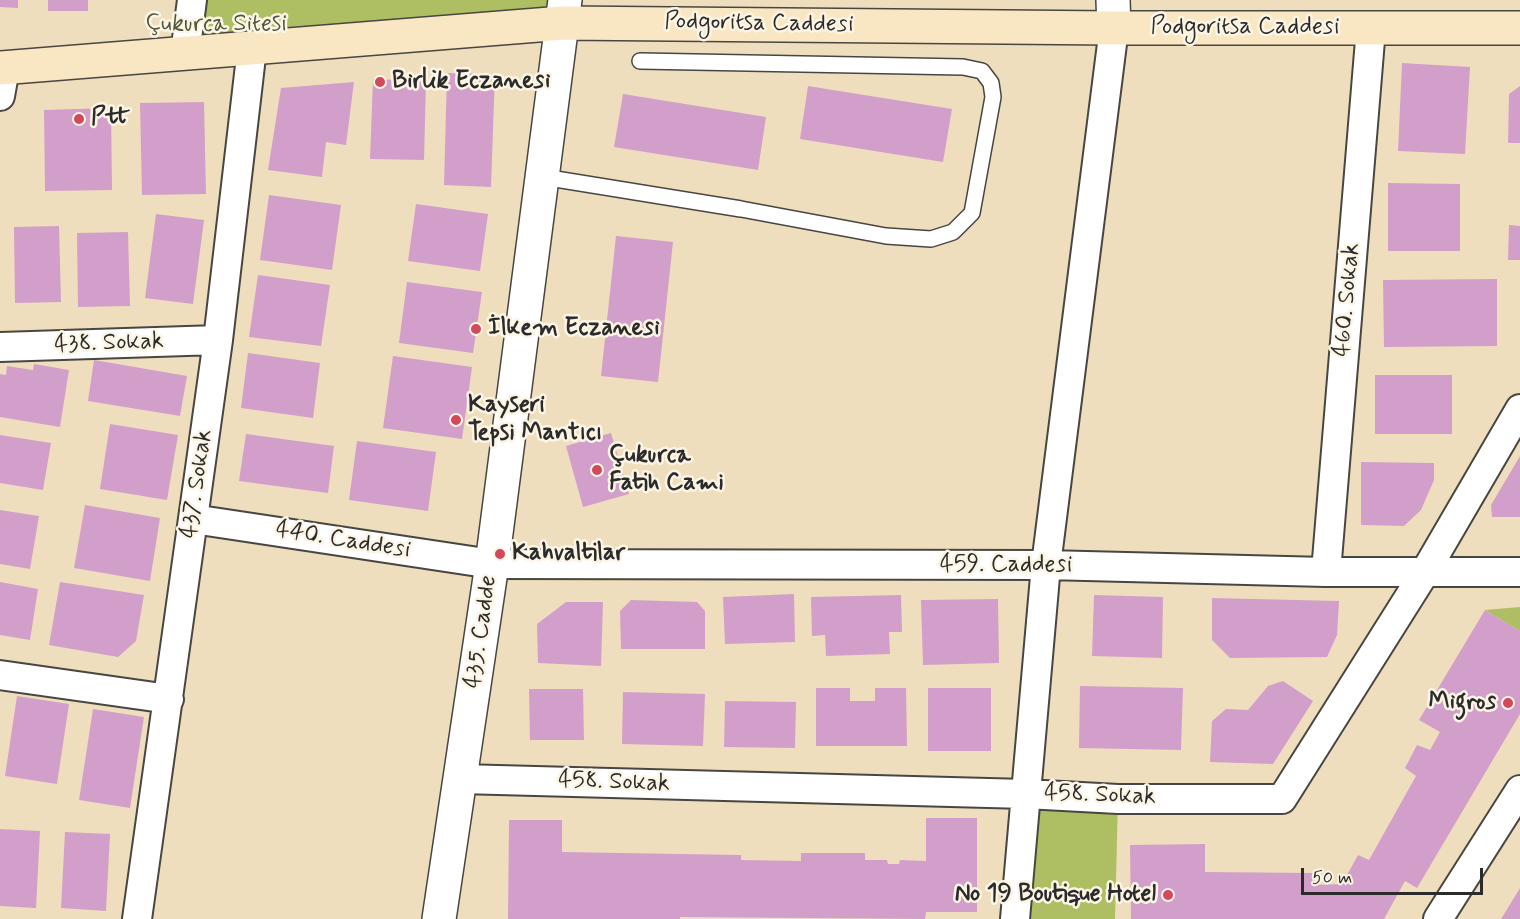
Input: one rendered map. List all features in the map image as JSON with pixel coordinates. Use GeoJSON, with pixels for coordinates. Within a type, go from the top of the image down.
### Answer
{"type":"FeatureCollection","features":[{"type":"Feature","properties":{"kind":"main road","name":"Podgoritsa Caddesi"},"geometry":{"type":"LineString","coordinates":[[2,78],[185,54],[564,11],[1113,14],[1371,28],[1520,28]]}},
{"type":"Feature","properties":{"kind":"street"},"geometry":{"type":"LineString","coordinates":[[185,54],[192,0]]}},
{"type":"Feature","properties":{"kind":"street","name":"435. Cadde"},"geometry":{"type":"LineString","coordinates":[[439,919],[492,564],[564,11]]}},
{"type":"Feature","properties":{"kind":"street"},"geometry":{"type":"LineString","coordinates":[[1016,919],[1046,565],[1113,14]]}},
{"type":"Feature","properties":{"kind":"street","name":"460. Sokak"},"geometry":{"type":"LineString","coordinates":[[1326,572],[1371,28]]}},
{"type":"Feature","properties":{"kind":"street","name":"437. Sokak"},"geometry":{"type":"LineString","coordinates":[[137,919],[218,340],[252,48]]}},
{"type":"Feature","properties":{"kind":"street","name":"438. Sokak"},"geometry":{"type":"LineString","coordinates":[[0,347],[218,340]]}},
{"type":"Feature","properties":{"kind":"street","name":"458. Sokak"},"geometry":{"type":"LineString","coordinates":[[460,779],[1026,794],[1118,799],[1282,799],[1425,572],[1520,409]]}},
{"type":"Feature","properties":{"kind":"street","name":"440. Caddesi"},"geometry":{"type":"LineString","coordinates":[[194,519],[492,564]]}},
{"type":"Feature","properties":{"kind":"street","name":"459. Caddesi"},"geometry":{"type":"LineString","coordinates":[[492,564],[1046,565],[1326,572],[1520,572]]}},
{"type":"Feature","properties":{"kind":"street"},"geometry":{"type":"LineString","coordinates":[[0,675],[169,699]]}},
{"type":"Feature","properties":{"kind":"street"},"geometry":{"type":"LineString","coordinates":[[1438,919],[1520,790]]}},
{"type":"Feature","properties":{"kind":"lane"},"geometry":{"type":"LineString","coordinates":[[543,177],[741,209],[886,236],[932,239],[953,232],[972,213],[993,97],[991,83],[982,71],[963,67],[640,61]]}},
{"type":"Feature","properties":{"kind":"green space","name":"Çukurca Sitesi"},"geometry":{"type":"Polygon","coordinates":[[[192,0],[565,0],[563,23],[185,54],[192,0]]]}},
{"type":"Feature","properties":{"kind":"green space"},"geometry":{"type":"Polygon","coordinates":[[[1520,607],[1520,631],[1485,610],[1520,607]]]}},
{"type":"Feature","properties":{"kind":"green space"},"geometry":{"type":"Polygon","coordinates":[[[1026,794],[1118,799],[1115,919],[1015,919],[1026,794]]]}},
{"type":"Feature","properties":{"kind":"building"},"geometry":{"type":"Polygon","coordinates":[[[0,0],[18,0],[18,8],[0,7],[0,0]]]}},
{"type":"Feature","properties":{"kind":"building"},"geometry":{"type":"Polygon","coordinates":[[[48,0],[88,0],[88,11],[48,11],[48,0]]]}},
{"type":"Feature","properties":{"kind":"building"},"geometry":{"type":"Polygon","coordinates":[[[1402,63],[1470,67],[1465,154],[1398,151],[1402,63]]]}},
{"type":"Feature","properties":{"kind":"building"},"geometry":{"type":"Polygon","coordinates":[[[447,73],[495,74],[491,187],[444,185],[447,73]]]}},
{"type":"Feature","properties":{"kind":"building"},"geometry":{"type":"Polygon","coordinates":[[[373,79],[426,81],[424,160],[370,159],[373,79]]]}},
{"type":"Feature","properties":{"kind":"building"},"geometry":{"type":"Polygon","coordinates":[[[354,82],[346,145],[326,142],[322,177],[268,170],[281,88],[354,82]]]}},
{"type":"Feature","properties":{"kind":"building"},"geometry":{"type":"Polygon","coordinates":[[[808,86],[952,109],[943,162],[800,139],[808,86]]]}},
{"type":"Feature","properties":{"kind":"building"},"geometry":{"type":"Polygon","coordinates":[[[1520,86],[1520,143],[1508,143],[1509,94],[1520,86]]]}},
{"type":"Feature","properties":{"kind":"building"},"geometry":{"type":"Polygon","coordinates":[[[623,94],[766,117],[758,170],[614,147],[623,94]]]}},
{"type":"Feature","properties":{"kind":"building"},"geometry":{"type":"Polygon","coordinates":[[[204,102],[206,194],[142,195],[140,103],[204,102]]]}},
{"type":"Feature","properties":{"kind":"building"},"geometry":{"type":"Polygon","coordinates":[[[111,108],[112,190],[45,191],[44,110],[111,108]]]}},
{"type":"Feature","properties":{"kind":"building"},"geometry":{"type":"Polygon","coordinates":[[[1388,183],[1460,184],[1460,251],[1388,251],[1388,183]]]}},
{"type":"Feature","properties":{"kind":"building"},"geometry":{"type":"Polygon","coordinates":[[[269,195],[341,205],[332,270],[260,260],[269,195]]]}},
{"type":"Feature","properties":{"kind":"building"},"geometry":{"type":"Polygon","coordinates":[[[416,204],[488,214],[480,271],[408,261],[416,204]]]}},
{"type":"Feature","properties":{"kind":"building"},"geometry":{"type":"Polygon","coordinates":[[[156,214],[204,220],[193,304],[145,298],[156,214]]]}},
{"type":"Feature","properties":{"kind":"building"},"geometry":{"type":"Polygon","coordinates":[[[1509,225],[1520,226],[1520,260],[1508,260],[1509,225]]]}},
{"type":"Feature","properties":{"kind":"building"},"geometry":{"type":"Polygon","coordinates":[[[59,226],[61,302],[15,303],[14,227],[59,226]]]}},
{"type":"Feature","properties":{"kind":"building"},"geometry":{"type":"Polygon","coordinates":[[[128,232],[130,306],[78,307],[77,233],[128,232]]]}},
{"type":"Feature","properties":{"kind":"building"},"geometry":{"type":"Polygon","coordinates":[[[616,236],[673,242],[658,382],[601,376],[616,236]]]}},
{"type":"Feature","properties":{"kind":"building"},"geometry":{"type":"Polygon","coordinates":[[[258,275],[330,285],[321,346],[249,337],[258,275]]]}},
{"type":"Feature","properties":{"kind":"building"},"geometry":{"type":"Polygon","coordinates":[[[1497,279],[1497,346],[1384,347],[1383,280],[1497,279]]]}},
{"type":"Feature","properties":{"kind":"building"},"geometry":{"type":"Polygon","coordinates":[[[407,282],[482,292],[473,353],[399,343],[407,282]]]}},
{"type":"Feature","properties":{"kind":"building"},"geometry":{"type":"Polygon","coordinates":[[[248,353],[320,363],[313,418],[241,408],[248,353]]]}},
{"type":"Feature","properties":{"kind":"building"},"geometry":{"type":"Polygon","coordinates":[[[393,356],[472,367],[462,439],[383,428],[393,356]]]}},
{"type":"Feature","properties":{"kind":"building"},"geometry":{"type":"Polygon","coordinates":[[[94,360],[187,376],[180,416],[88,401],[94,360]]]}},
{"type":"Feature","properties":{"kind":"building"},"geometry":{"type":"Polygon","coordinates":[[[34,364],[69,370],[60,427],[0,417],[0,374],[6,375],[7,366],[33,370],[34,364]]]}},
{"type":"Feature","properties":{"kind":"building"},"geometry":{"type":"Polygon","coordinates":[[[1375,375],[1452,375],[1452,434],[1375,434],[1375,375]]]}},
{"type":"Feature","properties":{"kind":"building"},"geometry":{"type":"Polygon","coordinates":[[[110,424],[178,435],[167,500],[100,489],[110,424]]]}},
{"type":"Feature","properties":{"kind":"building","name":"Çukurca Fatih Cami"},"geometry":{"type":"Polygon","coordinates":[[[611,433],[629,494],[583,507],[566,446],[611,433]]]}},
{"type":"Feature","properties":{"kind":"building"},"geometry":{"type":"Polygon","coordinates":[[[246,434],[334,446],[328,493],[239,481],[246,434]]]}},
{"type":"Feature","properties":{"kind":"building"},"geometry":{"type":"Polygon","coordinates":[[[0,435],[51,443],[43,490],[0,483],[0,435]]]}},
{"type":"Feature","properties":{"kind":"building"},"geometry":{"type":"Polygon","coordinates":[[[357,441],[436,452],[428,511],[349,500],[357,441]]]}},
{"type":"Feature","properties":{"kind":"building"},"geometry":{"type":"Polygon","coordinates":[[[1520,456],[1520,517],[1492,517],[1491,505],[1520,456]]]}},
{"type":"Feature","properties":{"kind":"building"},"geometry":{"type":"Polygon","coordinates":[[[1361,462],[1434,463],[1434,480],[1421,510],[1404,526],[1361,525],[1361,462]]]}},
{"type":"Feature","properties":{"kind":"building"},"geometry":{"type":"Polygon","coordinates":[[[85,505],[160,518],[150,581],[74,568],[85,505]]]}},
{"type":"Feature","properties":{"kind":"building"},"geometry":{"type":"Polygon","coordinates":[[[0,510],[39,516],[30,569],[0,564],[0,510]]]}},
{"type":"Feature","properties":{"kind":"building"},"geometry":{"type":"Polygon","coordinates":[[[0,582],[38,589],[30,640],[0,635],[0,582]]]}},
{"type":"Feature","properties":{"kind":"building"},"geometry":{"type":"Polygon","coordinates":[[[60,582],[144,595],[136,641],[118,657],[49,645],[60,582]]]}},
{"type":"Feature","properties":{"kind":"building"},"geometry":{"type":"Polygon","coordinates":[[[794,594],[795,642],[725,644],[723,597],[794,594]]]}},
{"type":"Feature","properties":{"kind":"building"},"geometry":{"type":"Polygon","coordinates":[[[901,595],[902,632],[889,632],[890,654],[826,656],[825,635],[812,636],[811,597],[901,595]]]}},
{"type":"Feature","properties":{"kind":"building"},"geometry":{"type":"Polygon","coordinates":[[[1094,595],[1163,597],[1162,658],[1092,656],[1094,595]]]}},
{"type":"Feature","properties":{"kind":"building"},"geometry":{"type":"Polygon","coordinates":[[[1212,598],[1339,601],[1337,635],[1327,657],[1230,658],[1212,640],[1212,598]]]}},
{"type":"Feature","properties":{"kind":"building"},"geometry":{"type":"Polygon","coordinates":[[[998,599],[999,663],[923,665],[921,600],[998,599]]]}},
{"type":"Feature","properties":{"kind":"building"},"geometry":{"type":"Polygon","coordinates":[[[631,600],[697,602],[705,611],[705,649],[621,649],[620,611],[631,600]]]}},
{"type":"Feature","properties":{"kind":"building"},"geometry":{"type":"Polygon","coordinates":[[[566,602],[603,602],[601,666],[538,663],[537,624],[566,602]]]}},
{"type":"Feature","properties":{"kind":"building"},"geometry":{"type":"Polygon","coordinates":[[[1485,610],[1520,631],[1520,714],[1417,888],[1405,881],[1384,919],[1131,919],[1130,845],[1205,844],[1205,872],[1313,873],[1312,885],[1342,884],[1358,855],[1369,860],[1416,776],[1405,768],[1417,745],[1430,750],[1440,732],[1419,720],[1485,610]]]}},
{"type":"Feature","properties":{"kind":"building"},"geometry":{"type":"Polygon","coordinates":[[[1283,681],[1313,701],[1273,764],[1210,762],[1212,721],[1226,709],[1248,710],[1268,686],[1283,681]]]}},
{"type":"Feature","properties":{"kind":"building"},"geometry":{"type":"Polygon","coordinates":[[[1080,686],[1183,688],[1181,750],[1079,748],[1080,686]]]}},
{"type":"Feature","properties":{"kind":"building"},"geometry":{"type":"Polygon","coordinates":[[[816,688],[850,688],[850,701],[875,701],[875,688],[906,688],[907,746],[816,746],[816,688]]]}},
{"type":"Feature","properties":{"kind":"building"},"geometry":{"type":"Polygon","coordinates":[[[928,688],[991,688],[991,751],[928,751],[928,688]]]}},
{"type":"Feature","properties":{"kind":"building"},"geometry":{"type":"Polygon","coordinates":[[[529,689],[583,689],[584,740],[530,740],[529,689]]]}},
{"type":"Feature","properties":{"kind":"building"},"geometry":{"type":"Polygon","coordinates":[[[623,692],[705,694],[703,746],[622,744],[623,692]]]}},
{"type":"Feature","properties":{"kind":"building"},"geometry":{"type":"Polygon","coordinates":[[[17,696],[69,704],[57,784],[5,776],[17,696]]]}},
{"type":"Feature","properties":{"kind":"building"},"geometry":{"type":"Polygon","coordinates":[[[725,701],[796,702],[795,748],[724,747],[725,701]]]}},
{"type":"Feature","properties":{"kind":"building"},"geometry":{"type":"Polygon","coordinates":[[[93,709],[144,717],[130,808],[79,800],[93,709]]]}},
{"type":"Feature","properties":{"kind":"building"},"geometry":{"type":"Polygon","coordinates":[[[926,818],[977,818],[977,912],[926,912],[925,919],[680,917],[680,919],[508,919],[509,820],[562,820],[562,852],[741,855],[741,860],[801,861],[801,853],[865,853],[865,860],[887,860],[888,864],[899,864],[900,860],[926,861],[926,818]]]}},
{"type":"Feature","properties":{"kind":"building"},"geometry":{"type":"Polygon","coordinates":[[[0,829],[40,831],[36,908],[0,906],[0,829]]]}},
{"type":"Feature","properties":{"kind":"building"},"geometry":{"type":"Polygon","coordinates":[[[65,832],[110,834],[106,911],[61,908],[65,832]]]}},
{"type":"Feature","properties":{"kind":"building"},"geometry":{"type":"Polygon","coordinates":[[[1520,888],[1520,919],[1501,919],[1520,888]]]}},
{"type":"Feature","properties":{"kind":"place","name":"Birlik Eczanesi"},"geometry":{"type":"Point","coordinates":[380,82]}},
{"type":"Feature","properties":{"kind":"place","name":"Ptt"},"geometry":{"type":"Point","coordinates":[79,119]}},
{"type":"Feature","properties":{"kind":"place","name":"İlkem Eczanesi"},"geometry":{"type":"Point","coordinates":[476,329]}},
{"type":"Feature","properties":{"kind":"place","name":"Kayseri Tepsi Mantıcı"},"geometry":{"type":"Point","coordinates":[456,420]}},
{"type":"Feature","properties":{"kind":"place","name":"Çukurca Fatih Cami"},"geometry":{"type":"Point","coordinates":[597,470]}},
{"type":"Feature","properties":{"kind":"place","name":"Kahvaltilar"},"geometry":{"type":"Point","coordinates":[500,554]}},
{"type":"Feature","properties":{"kind":"place","name":"Migros"},"geometry":{"type":"Point","coordinates":[1508,703]}},
{"type":"Feature","properties":{"kind":"place","name":"No 19 Boutique Hotel"},"geometry":{"type":"Point","coordinates":[1168,895]}}]}
